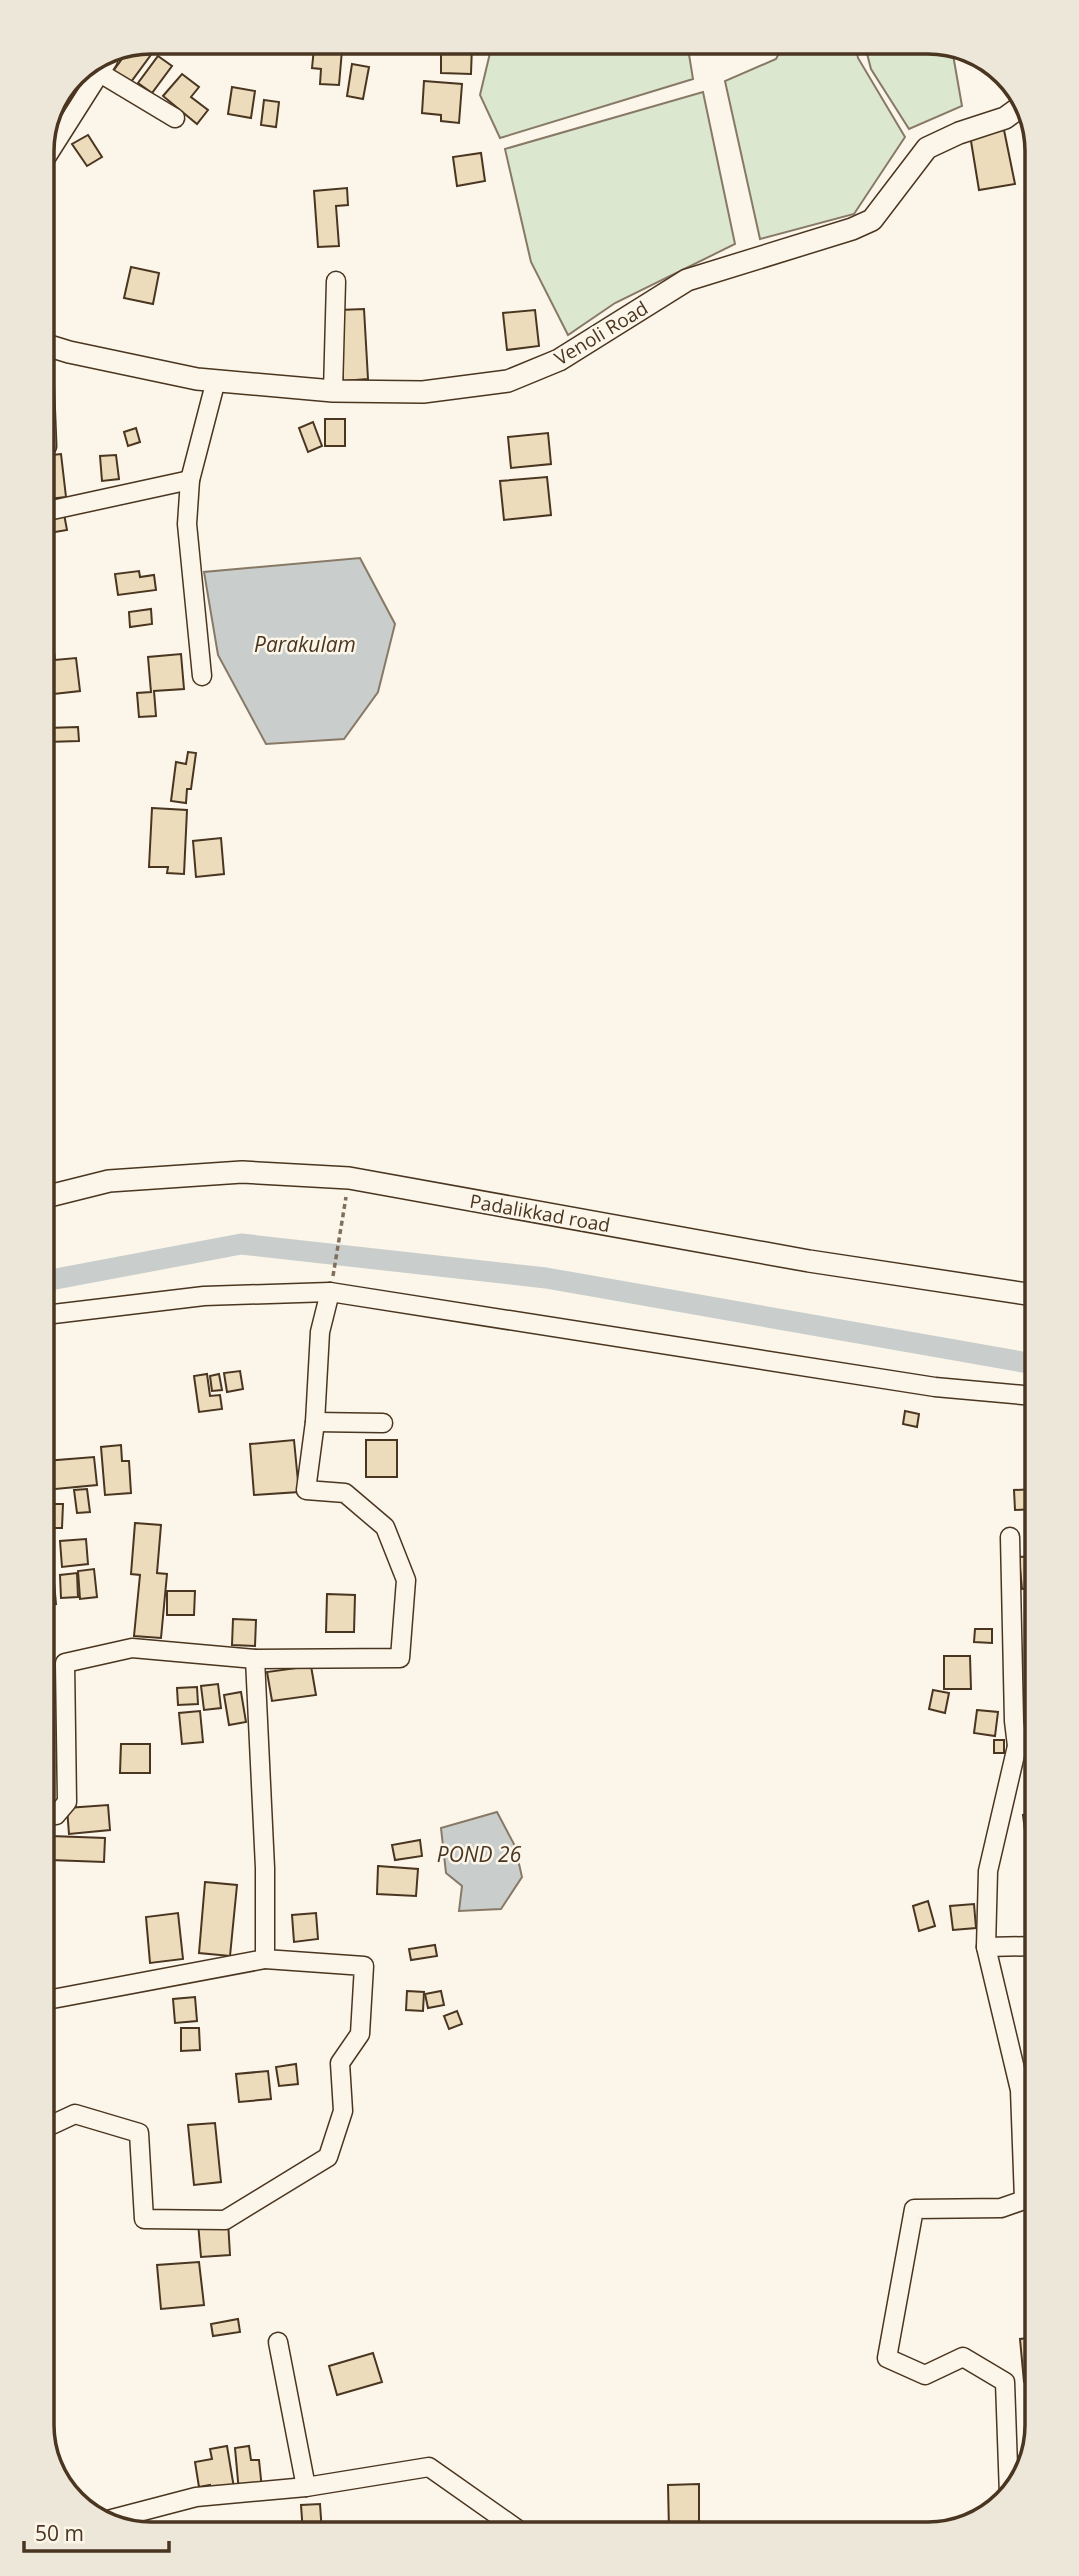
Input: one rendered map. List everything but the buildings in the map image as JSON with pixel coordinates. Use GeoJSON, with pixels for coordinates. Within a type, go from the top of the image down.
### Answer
{"type":"FeatureCollection","features":[{"type":"Feature","properties":{"kind":"street"},"geometry":{"type":"LineString","coordinates":[[104,66],[175,118]]}},
{"type":"Feature","properties":{"kind":"street"},"geometry":{"type":"LineString","coordinates":[[54,145],[104,67]]}},
{"type":"Feature","properties":{"kind":"street","name":"Venoli Road"},"geometry":{"type":"LineString","coordinates":[[54,349],[197,379],[333,391],[423,391],[508,380],[559,360],[687,281],[852,229],[872,220],[927,148],[959,133],[1005,118],[1016,110]]}},
{"type":"Feature","properties":{"kind":"street"},"geometry":{"type":"LineString","coordinates":[[333,391],[336,281]]}},
{"type":"Feature","properties":{"kind":"street"},"geometry":{"type":"LineString","coordinates":[[202,676],[187,524],[190,480],[216,380]]}},
{"type":"Feature","properties":{"kind":"street"},"geometry":{"type":"LineString","coordinates":[[54,510],[190,480]]}},
{"type":"Feature","properties":{"kind":"street","name":"Padalikkad road"},"geometry":{"type":"LineString","coordinates":[[54,1195],[108,1181],[242,1172],[349,1178],[809,1261],[1025,1294]]}},
{"type":"Feature","properties":{"kind":"street"},"geometry":{"type":"LineString","coordinates":[[54,1815],[67,1802],[65,1663],[132,1648],[255,1659],[400,1658],[407,1580],[385,1527],[345,1493],[306,1490],[315,1422],[320,1332],[330,1292]]}},
{"type":"Feature","properties":{"kind":"street"},"geometry":{"type":"LineString","coordinates":[[54,1314],[204,1296],[330,1292],[935,1387],[1025,1395]]}},
{"type":"Feature","properties":{"kind":"street"},"geometry":{"type":"LineString","coordinates":[[315,1422],[383,1423]]}},
{"type":"Feature","properties":{"kind":"street"},"geometry":{"type":"LineString","coordinates":[[1010,1537],[1014,1721],[1017,1746],[988,1871],[986,1947],[1020,2090],[1025,2144]]}},
{"type":"Feature","properties":{"kind":"street"},"geometry":{"type":"LineString","coordinates":[[255,1659],[265,1868],[265,1959]]}},
{"type":"Feature","properties":{"kind":"street"},"geometry":{"type":"LineString","coordinates":[[1017,1746],[1025,1746]]}},
{"type":"Feature","properties":{"kind":"street"},"geometry":{"type":"LineString","coordinates":[[986,1947],[1025,1946]]}},
{"type":"Feature","properties":{"kind":"street"},"geometry":{"type":"LineString","coordinates":[[54,1999],[265,1959],[364,1966],[360,2034],[340,2063],[343,2111],[328,2157],[225,2220],[144,2219],[139,2133],[75,2114],[54,2124]]}},
{"type":"Feature","properties":{"kind":"street"},"geometry":{"type":"LineString","coordinates":[[1009,2478],[1006,2382],[963,2357],[925,2375],[887,2358],[914,2209],[1001,2208],[1025,2201]]}},
{"type":"Feature","properties":{"kind":"street"},"geometry":{"type":"LineString","coordinates":[[278,2342],[306,2487]]}},
{"type":"Feature","properties":{"kind":"street"},"geometry":{"type":"LineString","coordinates":[[121,2516],[195,2497],[306,2487],[429,2467],[507,2522]]}},
{"type":"Feature","properties":{"kind":"path"},"geometry":{"type":"LineString","coordinates":[[330,1292],[349,1178]]}},
{"type":"Feature","properties":{"kind":"green space"},"geometry":{"type":"Polygon","coordinates":[[[490,54],[689,54],[693,79],[500,138],[480,95],[490,54]]]}},
{"type":"Feature","properties":{"kind":"green space"},"geometry":{"type":"Polygon","coordinates":[[[779,54],[857,54],[905,137],[854,214],[760,239],[725,81],[776,59],[779,54]]]}},
{"type":"Feature","properties":{"kind":"green space"},"geometry":{"type":"Polygon","coordinates":[[[867,54],[934,54],[954,58],[962,106],[909,129],[871,69],[867,54]]]}},
{"type":"Feature","properties":{"kind":"green space"},"geometry":{"type":"Polygon","coordinates":[[[703,92],[735,244],[615,303],[568,335],[531,262],[505,149],[703,92]]]}},
{"type":"Feature","properties":{"kind":"water","name":"Parakulam"},"geometry":{"type":"Polygon","coordinates":[[[360,558],[395,624],[378,692],[344,739],[266,744],[218,655],[204,572],[360,558]]]}},
{"type":"Feature","properties":{"kind":"water","name":"POND 26"},"geometry":{"type":"Polygon","coordinates":[[[497,1812],[515,1846],[522,1877],[501,1909],[459,1911],[462,1886],[446,1873],[441,1828],[497,1812]]]}},
{"type":"Feature","properties":{"kind":"waterway"},"geometry":{"type":"LineString","coordinates":[[54,1279],[241,1244],[546,1278],[1025,1362]]}}]}
